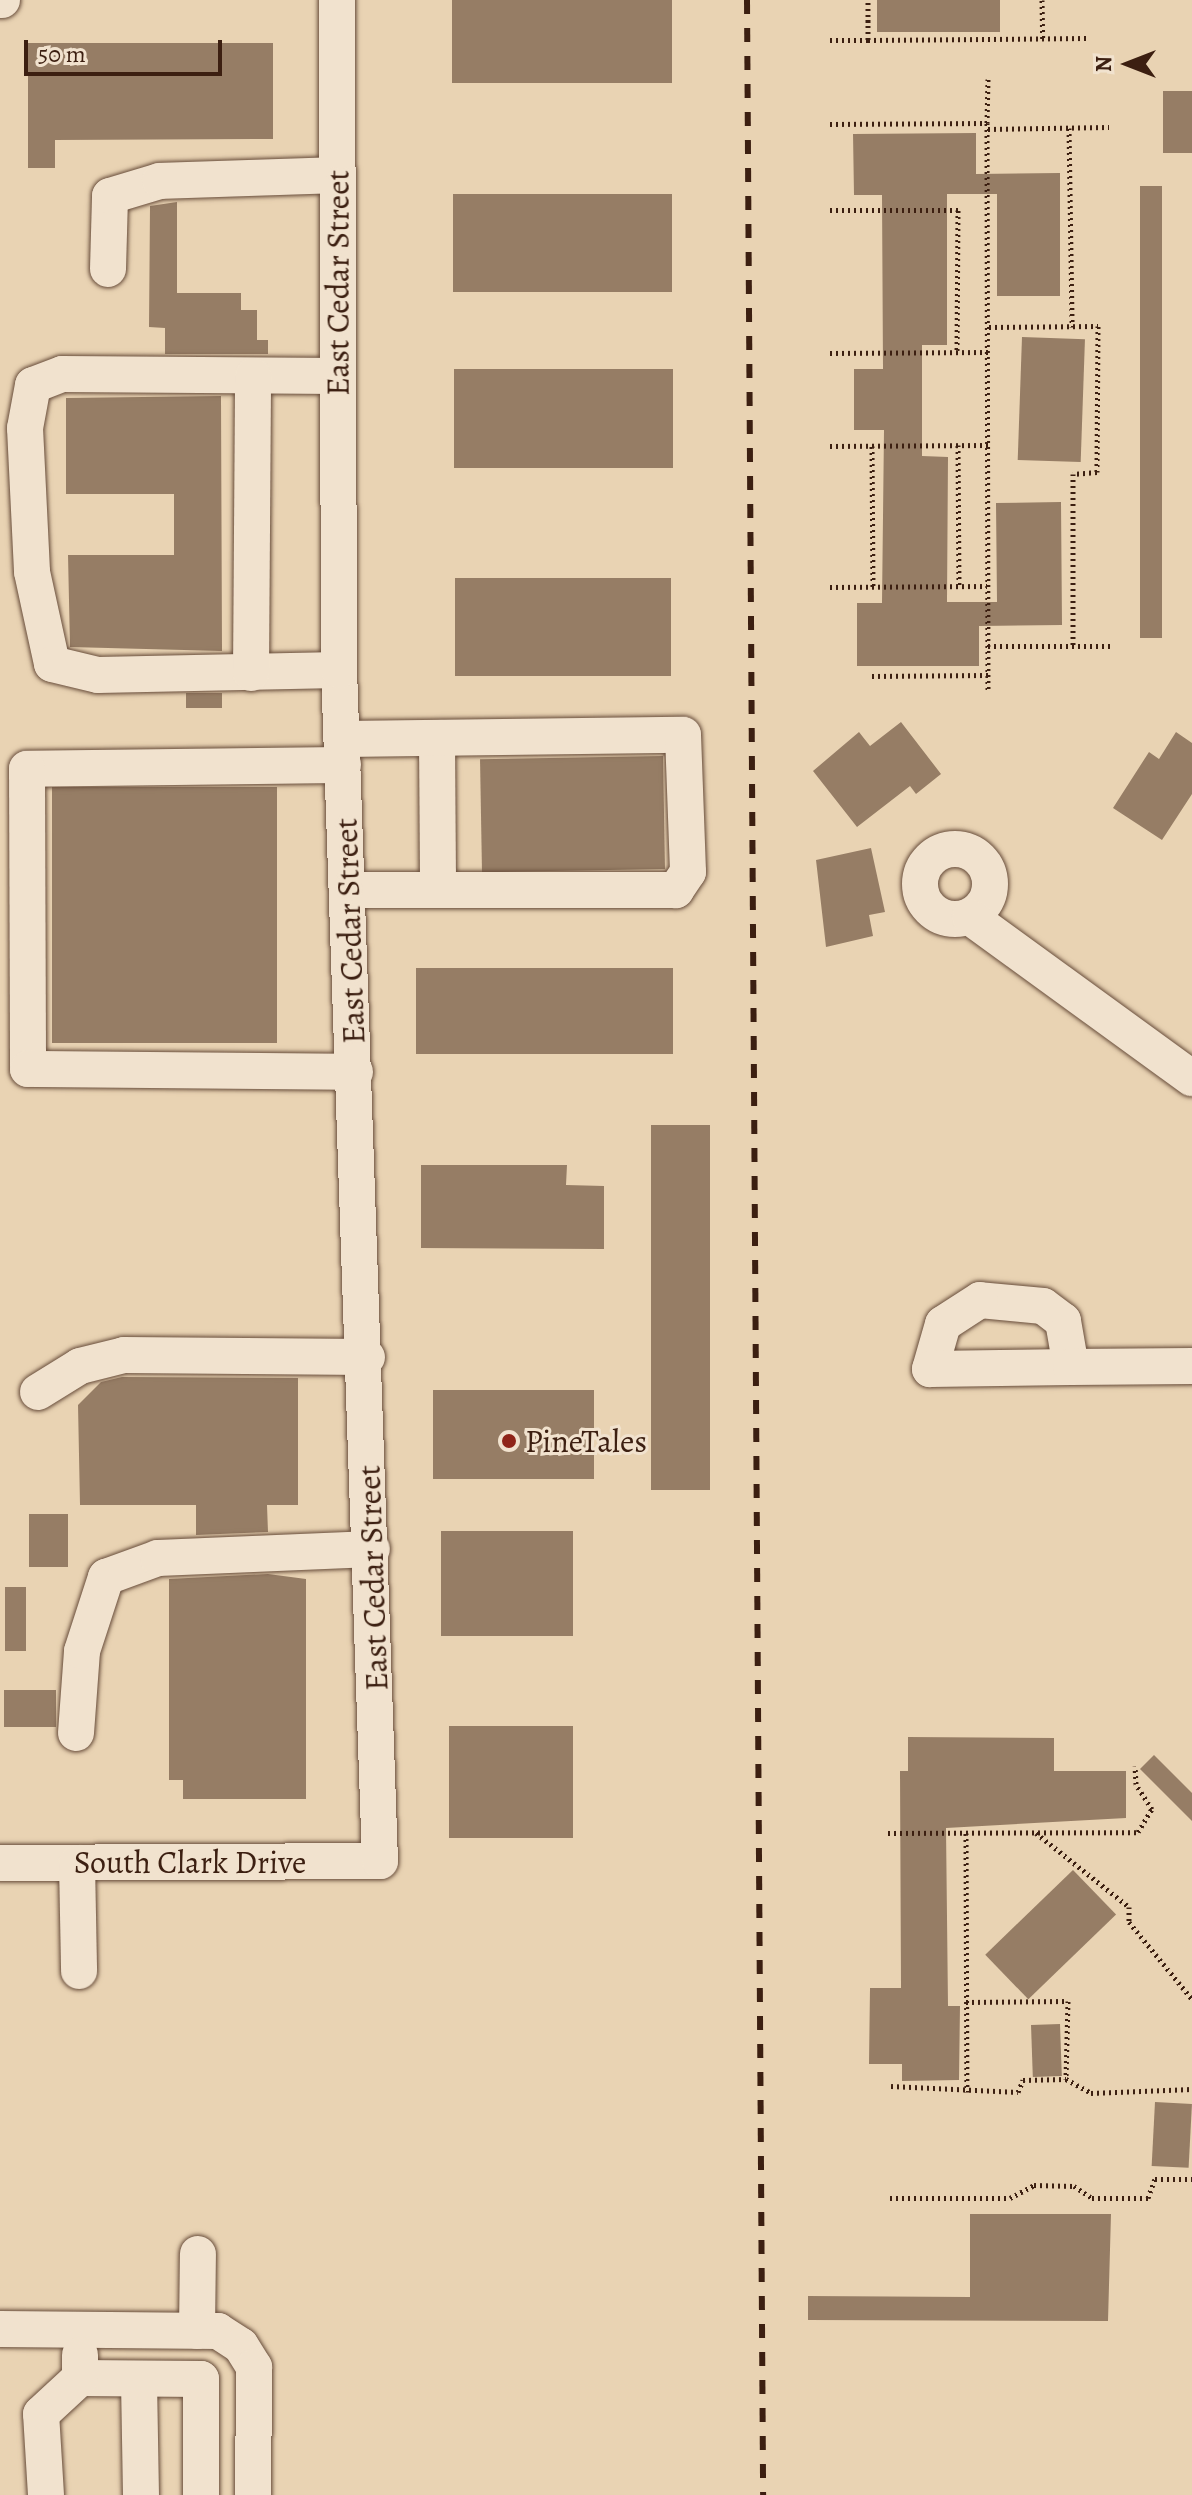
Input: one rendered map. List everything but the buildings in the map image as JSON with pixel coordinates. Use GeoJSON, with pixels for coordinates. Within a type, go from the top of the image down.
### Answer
{"type":"FeatureCollection","features":[{"type":"Feature","properties":{"kind":"street","name":"East Cedar Street"},"geometry":{"type":"LineString","coordinates":[[337,0],[339,670],[367,1357],[380,1861]]}},
{"type":"Feature","properties":{"kind":"street"},"geometry":{"type":"LineString","coordinates":[[108,269],[110,196],[160,181],[337,175]]}},
{"type":"Feature","properties":{"kind":"street"},"geometry":{"type":"LineString","coordinates":[[338,376],[62,374],[33,385],[25,428],[32,572],[52,664],[98,675],[339,670]]}},
{"type":"Feature","properties":{"kind":"street"},"geometry":{"type":"LineString","coordinates":[[251,673],[253,376]]}},
{"type":"Feature","properties":{"kind":"street"},"geometry":{"type":"LineString","coordinates":[[348,890],[676,890],[688,872],[683,735],[437,738],[342,752],[27,769],[28,1069],[355,1072]]}},
{"type":"Feature","properties":{"kind":"street"},"geometry":{"type":"LineString","coordinates":[[437,738],[438,890]]}},
{"type":"Feature","properties":{"kind":"street"},"geometry":{"type":"LineString","coordinates":[[970,917],[1192,1078]]}},
{"type":"Feature","properties":{"kind":"street"},"geometry":{"type":"LineString","coordinates":[[38,1392],[80,1366],[124,1355],[367,1357]]}},
{"type":"Feature","properties":{"kind":"street"},"geometry":{"type":"LineString","coordinates":[[1071,1367],[1192,1366]]}},
{"type":"Feature","properties":{"kind":"street"},"geometry":{"type":"LineString","coordinates":[[76,1733],[82,1651],[106,1577],[158,1558],[372,1549]]}},
{"type":"Feature","properties":{"kind":"street","name":"South Clark Drive"},"geometry":{"type":"LineString","coordinates":[[0,1863],[380,1861]]}},
{"type":"Feature","properties":{"kind":"street"},"geometry":{"type":"LineString","coordinates":[[77,1863],[79,1971]]}},
{"type":"Feature","properties":{"kind":"street"},"geometry":{"type":"LineString","coordinates":[[197,2331],[198,2254]]}},
{"type":"Feature","properties":{"kind":"street"},"geometry":{"type":"LineString","coordinates":[[0,2329],[218,2331],[241,2346],[254,2367],[253,2495]]}},
{"type":"Feature","properties":{"kind":"street"},"geometry":{"type":"LineString","coordinates":[[80,2329],[80,2378]]}},
{"type":"Feature","properties":{"kind":"street"},"geometry":{"type":"LineString","coordinates":[[46,2495],[41,2414],[80,2378],[139,2381],[201,2379],[201,2495]]}},
{"type":"Feature","properties":{"kind":"street"},"geometry":{"type":"LineString","coordinates":[[139,2381],[141,2495]]}},
{"type":"Feature","properties":{"kind":"path"},"geometry":{"type":"LineString","coordinates":[[868,0],[868,40]]}},
{"type":"Feature","properties":{"kind":"path"},"geometry":{"type":"LineString","coordinates":[[1042,0],[1043,39]]}},
{"type":"Feature","properties":{"kind":"path"},"geometry":{"type":"LineString","coordinates":[[830,40],[1086,38]]}},
{"type":"Feature","properties":{"kind":"path"},"geometry":{"type":"LineString","coordinates":[[988,79],[988,691]]}},
{"type":"Feature","properties":{"kind":"path"},"geometry":{"type":"LineString","coordinates":[[830,124],[1109,127]]}},
{"type":"Feature","properties":{"kind":"path"},"geometry":{"type":"LineString","coordinates":[[1069,128],[1072,327]]}},
{"type":"Feature","properties":{"kind":"path"},"geometry":{"type":"LineString","coordinates":[[830,210],[958,210],[957,352]]}},
{"type":"Feature","properties":{"kind":"path"},"geometry":{"type":"LineString","coordinates":[[989,327],[1098,326],[1097,472],[1073,474],[1073,646]]}},
{"type":"Feature","properties":{"kind":"path"},"geometry":{"type":"LineString","coordinates":[[830,353],[989,352]]}},
{"type":"Feature","properties":{"kind":"path"},"geometry":{"type":"LineString","coordinates":[[958,445],[959,586]]}},
{"type":"Feature","properties":{"kind":"path"},"geometry":{"type":"LineString","coordinates":[[830,446],[989,445]]}},
{"type":"Feature","properties":{"kind":"path"},"geometry":{"type":"LineString","coordinates":[[872,446],[873,587]]}},
{"type":"Feature","properties":{"kind":"path"},"geometry":{"type":"LineString","coordinates":[[830,587],[987,586]]}},
{"type":"Feature","properties":{"kind":"path"},"geometry":{"type":"LineString","coordinates":[[988,646],[1113,646]]}},
{"type":"Feature","properties":{"kind":"path"},"geometry":{"type":"LineString","coordinates":[[872,676],[988,675]]}},
{"type":"Feature","properties":{"kind":"path"},"geometry":{"type":"LineString","coordinates":[[888,1833],[1138,1832],[1152,1809],[1136,1784],[1135,1766]]}},
{"type":"Feature","properties":{"kind":"path"},"geometry":{"type":"LineString","coordinates":[[966,1833],[967,2092]]}},
{"type":"Feature","properties":{"kind":"path"},"geometry":{"type":"LineString","coordinates":[[1036,1833],[1129,1907],[1129,1922],[1192,1999]]}},
{"type":"Feature","properties":{"kind":"path"},"geometry":{"type":"LineString","coordinates":[[966,2002],[1068,2001],[1066,2079]]}},
{"type":"Feature","properties":{"kind":"path"},"geometry":{"type":"LineString","coordinates":[[891,2086],[967,2092],[1018,2092],[1023,2080],[1066,2079],[1091,2093],[1192,2089]]}},
{"type":"Feature","properties":{"kind":"path"},"geometry":{"type":"LineString","coordinates":[[890,2198],[1010,2198],[1034,2185],[1074,2186],[1092,2198],[1148,2198],[1155,2179],[1192,2179]]}},
{"type":"Feature","properties":{"kind":"railway"},"geometry":{"type":"LineString","coordinates":[[747,0],[763,2495]]}},
{"type":"Feature","properties":{"kind":"place","name":"PineTales"},"geometry":{"type":"Point","coordinates":[509,1441]}}]}
